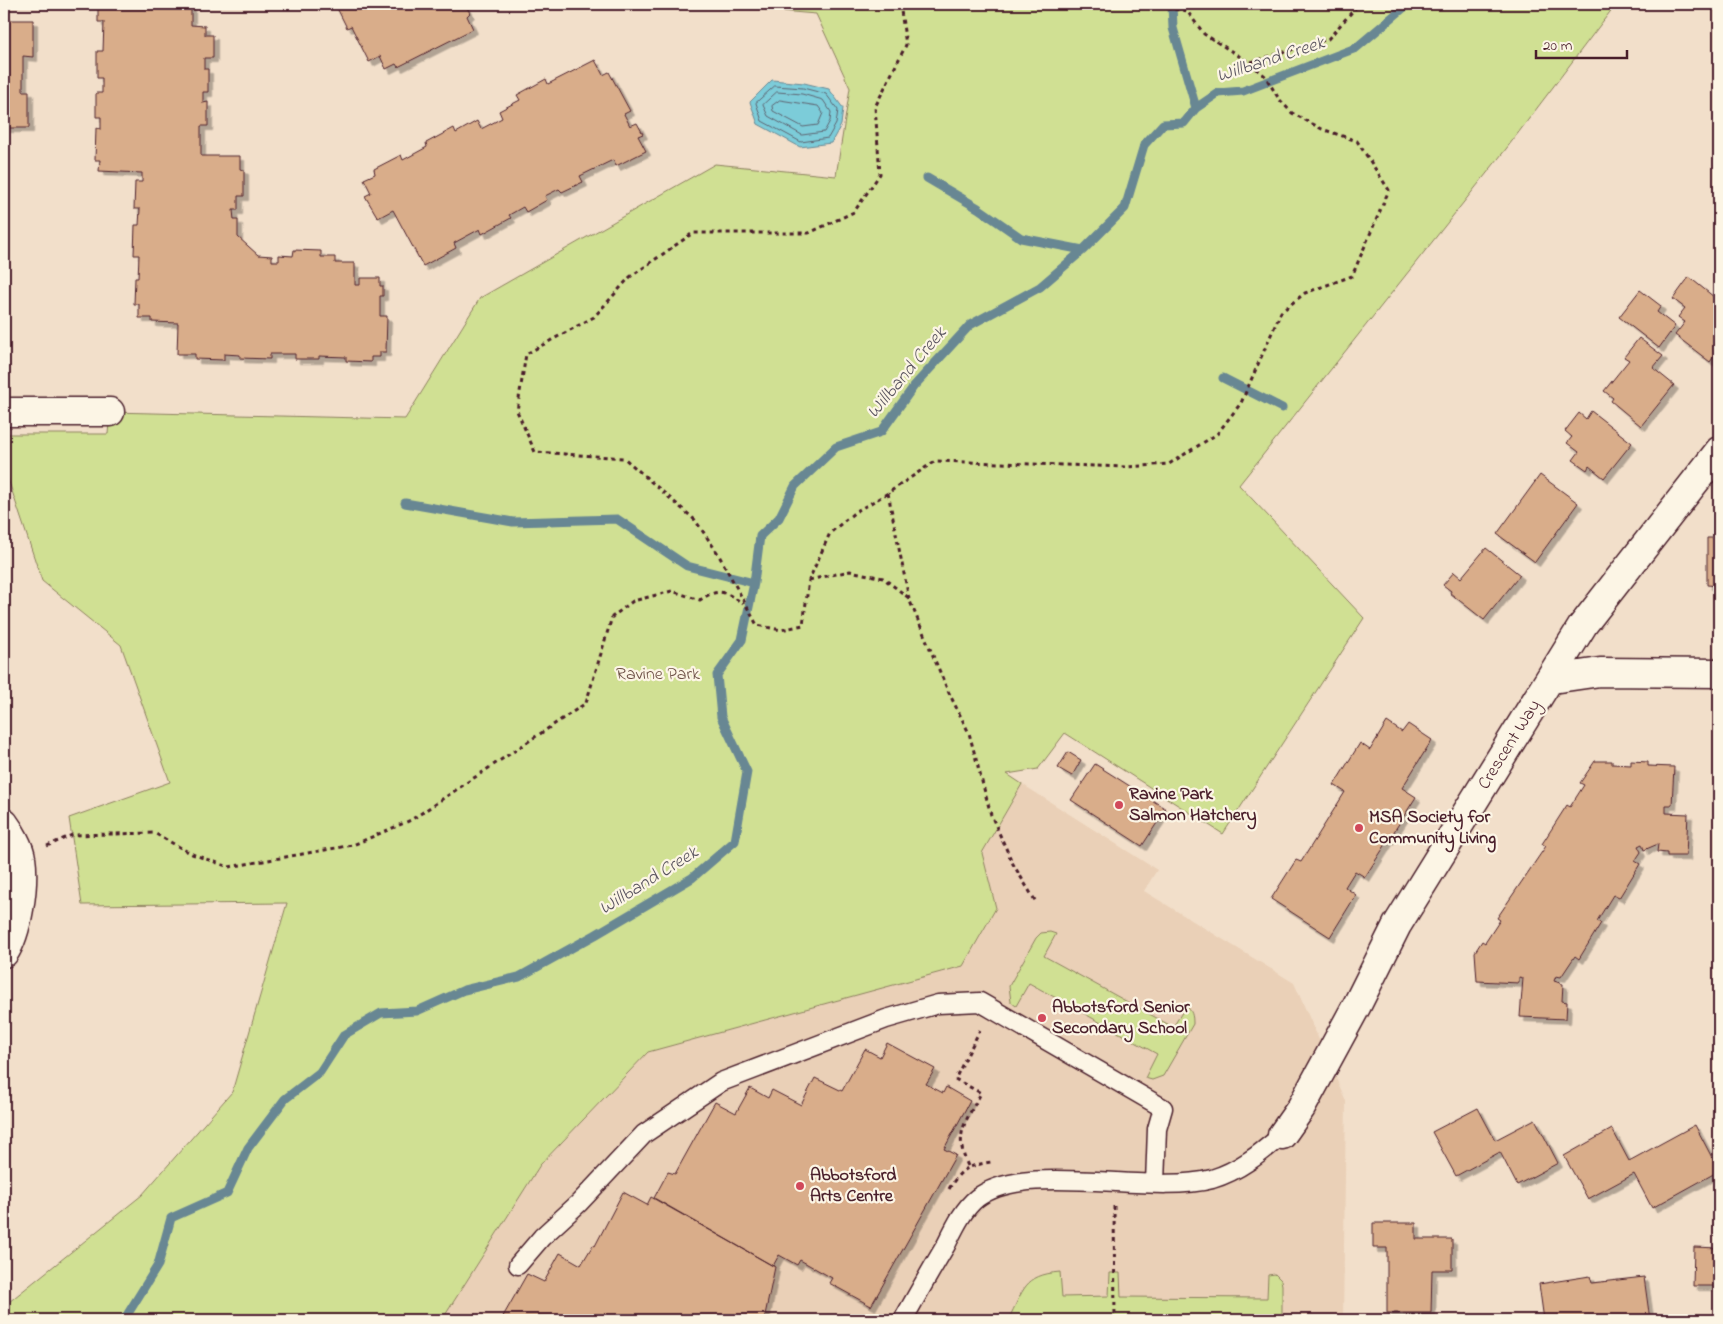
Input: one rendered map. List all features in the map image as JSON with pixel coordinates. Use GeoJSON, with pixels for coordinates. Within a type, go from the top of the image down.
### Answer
{"type":"FeatureCollection","features":[{"type":"Feature","properties":{"kind":"street"},"geometry":{"type":"LineString","coordinates":[[4,412],[110,412]]}},
{"type":"Feature","properties":{"kind":"street","name":"Crescent Way"},"geometry":{"type":"LineString","coordinates":[[1282,1135],[1305,1100],[1397,926],[1552,679],[1583,625],[1719,451]]}},
{"type":"Feature","properties":{"kind":"street"},"geometry":{"type":"LineString","coordinates":[[1552,679],[1600,672],[1719,673]]}},
{"type":"Feature","properties":{"kind":"street"},"geometry":{"type":"LineString","coordinates":[[4,823],[21,857],[20,892],[12,941],[4,953]]}},
{"type":"Feature","properties":{"kind":"lane"},"geometry":{"type":"LineString","coordinates":[[518,1265],[542,1237],[579,1203],[644,1134],[721,1082],[886,1019],[938,1004],[980,1002],[1164,1108],[1157,1129],[1155,1183]]}},
{"type":"Feature","properties":{"kind":"lane"},"geometry":{"type":"LineString","coordinates":[[902,1320],[962,1216],[977,1198],[1001,1185],[1024,1180],[1155,1183],[1211,1179],[1229,1172],[1265,1150],[1282,1135]]}},
{"type":"Feature","properties":{"kind":"path"},"geometry":{"type":"LineString","coordinates":[[900,4],[906,45],[875,108],[880,174],[854,212],[809,233],[692,232],[630,277],[594,317],[526,354],[516,410],[534,452],[624,458],[695,520],[717,552],[757,625],[781,630],[803,625],[809,580],[830,533],[855,512],[888,493],[935,461],[1127,468],[1169,464],[1217,434],[1241,403],[1281,312],[1305,292],[1352,276],[1389,190],[1357,141],[1322,128],[1292,113],[1279,99],[1266,76],[1250,63],[1204,34],[1187,11],[1142,4]]}},
{"type":"Feature","properties":{"kind":"path"},"geometry":{"type":"LineString","coordinates":[[1250,63],[1328,39],[1359,4]]}},
{"type":"Feature","properties":{"kind":"path"},"geometry":{"type":"LineString","coordinates":[[888,493],[909,598],[948,691],[969,733],[991,815],[1013,864],[1036,902]]}},
{"type":"Feature","properties":{"kind":"path"},"geometry":{"type":"LineString","coordinates":[[809,580],[850,570],[883,578],[909,598]]}},
{"type":"Feature","properties":{"kind":"path"},"geometry":{"type":"LineString","coordinates":[[21,857],[72,835],[154,833],[192,854],[229,868],[353,845],[411,820],[586,703],[612,617],[633,601],[672,591],[700,600],[712,592],[724,592],[744,604]]}},
{"type":"Feature","properties":{"kind":"path"},"geometry":{"type":"LineString","coordinates":[[968,1166],[961,1151],[960,1134],[981,1093],[955,1078],[991,1008]]}},
{"type":"Feature","properties":{"kind":"path"},"geometry":{"type":"LineString","coordinates":[[1091,1182],[1091,1207],[1115,1206],[1115,1320]]}},
{"type":"Feature","properties":{"kind":"shaded area","name":"Abbotsford Senior Secondary School"},"geometry":{"type":"Polygon","coordinates":[[[1022,784],[1157,870],[1144,891],[1294,983],[1346,1101],[1343,1320],[442,1320],[540,1165],[648,1052],[963,966],[996,908],[982,853],[1022,784]]]}},
{"type":"Feature","properties":{"kind":"green space","name":"Ravine Park"},"geometry":{"type":"Polygon","coordinates":[[[697,4],[1616,4],[1506,149],[1239,485],[1364,618],[1223,834],[1065,733],[1038,769],[1007,774],[1022,784],[982,853],[996,908],[963,966],[648,1052],[540,1165],[442,1320],[4,1320],[4,1306],[142,1195],[232,1092],[287,903],[82,905],[69,818],[170,782],[121,645],[42,581],[4,467],[4,434],[108,434],[110,412],[405,419],[480,298],[715,164],[836,176],[850,88],[816,14],[697,4]]]}},
{"type":"Feature","properties":{"kind":"green space"},"geometry":{"type":"Polygon","coordinates":[[[1050,932],[1056,934],[1044,956],[1173,1027],[1186,1006],[1190,1010],[1193,1024],[1163,1076],[1152,1080],[1145,1078],[1157,1054],[1029,983],[1016,1006],[1011,1002],[1009,986],[1036,938],[1041,933],[1050,932]]]}},
{"type":"Feature","properties":{"kind":"green space"},"geometry":{"type":"Polygon","coordinates":[[[1060,1272],[1062,1297],[1109,1296],[1110,1273],[1120,1273],[1121,1297],[1267,1298],[1268,1275],[1275,1274],[1281,1280],[1282,1285],[1282,1320],[1008,1320],[1026,1286],[1039,1277],[1060,1272]]]}},
{"type":"Feature","properties":{"kind":"water"},"geometry":{"type":"Polygon","coordinates":[[[772,80],[804,83],[829,89],[843,108],[841,125],[831,143],[800,147],[758,124],[750,102],[772,80]]]}},
{"type":"Feature","properties":{"kind":"building"},"geometry":{"type":"Polygon","coordinates":[[[98,4],[191,4],[191,25],[205,26],[205,35],[213,35],[213,58],[204,58],[204,69],[208,69],[208,92],[203,92],[203,103],[208,102],[208,126],[201,126],[201,156],[240,156],[240,169],[244,170],[244,196],[238,196],[238,210],[233,210],[234,220],[238,220],[238,237],[258,255],[272,256],[272,261],[279,261],[279,255],[293,256],[294,250],[321,251],[321,257],[335,257],[335,263],[355,263],[355,285],[360,285],[360,278],[380,278],[380,286],[383,286],[383,296],[380,296],[380,316],[387,316],[386,352],[380,352],[380,357],[371,357],[371,362],[346,361],[346,357],[319,356],[319,359],[295,359],[295,354],[270,354],[270,359],[240,358],[240,355],[224,354],[224,360],[195,359],[195,354],[177,354],[178,323],[152,322],[152,318],[139,318],[139,304],[134,304],[135,278],[138,278],[139,255],[134,255],[135,225],[139,225],[140,209],[134,209],[135,182],[142,182],[142,173],[99,171],[100,160],[95,160],[96,128],[101,129],[101,117],[96,117],[96,93],[102,93],[102,78],[97,78],[97,51],[103,51],[104,22],[98,22],[98,4]]]}},
{"type":"Feature","properties":{"kind":"building"},"geometry":{"type":"Polygon","coordinates":[[[335,4],[465,4],[470,13],[467,16],[473,29],[398,67],[396,64],[386,69],[380,56],[369,62],[351,26],[347,28],[335,4]]]}},
{"type":"Feature","properties":{"kind":"building"},"geometry":{"type":"Polygon","coordinates":[[[4,8],[5,20],[33,20],[33,57],[23,56],[23,91],[29,91],[29,128],[4,128],[4,8]]]}},
{"type":"Feature","properties":{"kind":"building"},"geometry":{"type":"Polygon","coordinates":[[[595,60],[603,75],[609,72],[630,111],[624,114],[630,126],[637,123],[643,134],[638,136],[646,151],[616,166],[613,160],[580,176],[583,182],[562,192],[559,189],[545,196],[547,200],[526,212],[523,207],[509,215],[511,218],[482,234],[480,229],[454,243],[456,248],[423,266],[393,210],[378,218],[365,196],[371,193],[364,179],[375,174],[374,169],[401,155],[403,160],[427,147],[426,143],[454,128],[456,133],[477,121],[481,129],[502,118],[499,111],[520,100],[517,95],[546,79],[548,84],[595,60]]]}},
{"type":"Feature","properties":{"kind":"building"},"geometry":{"type":"Polygon","coordinates":[[[1689,277],[1719,301],[1719,349],[1710,362],[1675,335],[1685,322],[1678,317],[1685,308],[1673,299],[1689,277]]]}},
{"type":"Feature","properties":{"kind":"building"},"geometry":{"type":"Polygon","coordinates":[[[1640,290],[1661,306],[1657,312],[1675,326],[1659,348],[1619,317],[1640,290]]]}},
{"type":"Feature","properties":{"kind":"building"},"geometry":{"type":"Polygon","coordinates":[[[1639,338],[1663,356],[1653,368],[1674,385],[1641,426],[1611,401],[1613,398],[1604,391],[1629,360],[1624,357],[1639,338]]]}},
{"type":"Feature","properties":{"kind":"building"},"geometry":{"type":"Polygon","coordinates":[[[1591,411],[1632,443],[1604,478],[1589,466],[1587,470],[1573,460],[1579,452],[1567,443],[1572,437],[1565,431],[1579,413],[1586,419],[1591,411]]]}},
{"type":"Feature","properties":{"kind":"building"},"geometry":{"type":"Polygon","coordinates":[[[1540,475],[1578,503],[1535,562],[1497,534],[1540,475]]]}},
{"type":"Feature","properties":{"kind":"building"},"geometry":{"type":"Polygon","coordinates":[[[1707,538],[1719,538],[1719,586],[1707,585],[1707,538]]]}},
{"type":"Feature","properties":{"kind":"building"},"geometry":{"type":"Polygon","coordinates":[[[1486,548],[1520,575],[1484,620],[1450,593],[1451,591],[1443,585],[1454,572],[1461,578],[1486,548]]]}},
{"type":"Feature","properties":{"kind":"building","name":"MSA Society for Community Living"},"geometry":{"type":"Polygon","coordinates":[[[1387,722],[1402,732],[1408,724],[1432,740],[1402,788],[1416,797],[1365,877],[1355,871],[1345,887],[1356,895],[1330,937],[1271,899],[1296,860],[1301,862],[1345,792],[1334,785],[1360,743],[1370,750],[1387,722]]]}},
{"type":"Feature","properties":{"kind":"building"},"geometry":{"type":"Polygon","coordinates":[[[1068,752],[1081,760],[1072,776],[1058,768],[1068,752]]]}},
{"type":"Feature","properties":{"kind":"building"},"geometry":{"type":"Polygon","coordinates":[[[1595,761],[1612,761],[1612,764],[1631,765],[1631,761],[1648,762],[1648,766],[1674,767],[1672,805],[1666,805],[1666,813],[1688,814],[1686,856],[1667,856],[1667,853],[1657,852],[1658,844],[1644,850],[1642,844],[1638,846],[1641,852],[1635,861],[1640,864],[1619,898],[1613,895],[1597,921],[1601,923],[1579,959],[1575,956],[1561,977],[1556,976],[1554,981],[1563,984],[1562,1001],[1567,1002],[1566,1019],[1520,1017],[1523,978],[1519,977],[1519,983],[1477,981],[1475,952],[1482,941],[1485,943],[1500,920],[1497,918],[1546,846],[1542,844],[1567,805],[1570,807],[1584,785],[1580,783],[1595,761]]]}},
{"type":"Feature","properties":{"kind":"building","name":"Ravine Park Salmon Hatchery"},"geometry":{"type":"Polygon","coordinates":[[[1095,764],[1166,809],[1142,846],[1071,800],[1095,764]]]}},
{"type":"Feature","properties":{"kind":"building","name":"Abbotsford Arts Centre"},"geometry":{"type":"Polygon","coordinates":[[[887,1043],[935,1069],[926,1084],[943,1093],[946,1087],[970,1101],[944,1149],[956,1155],[871,1306],[829,1283],[832,1278],[800,1260],[797,1265],[779,1255],[773,1266],[654,1198],[668,1172],[675,1174],[715,1102],[736,1113],[750,1088],[768,1098],[772,1090],[801,1105],[815,1078],[842,1091],[865,1049],[880,1057],[887,1043]]]}},
{"type":"Feature","properties":{"kind":"building"},"geometry":{"type":"Polygon","coordinates":[[[1478,1108],[1495,1140],[1535,1119],[1558,1163],[1517,1185],[1500,1152],[1456,1176],[1432,1132],[1478,1108]]]}},
{"type":"Feature","properties":{"kind":"building"},"geometry":{"type":"Polygon","coordinates":[[[1695,1125],[1719,1171],[1652,1208],[1634,1174],[1588,1199],[1564,1156],[1612,1129],[1629,1161],[1695,1125]]]}},
{"type":"Feature","properties":{"kind":"building"},"geometry":{"type":"Polygon","coordinates":[[[623,1192],[647,1205],[651,1197],[775,1267],[764,1320],[501,1320],[527,1274],[544,1282],[560,1253],[581,1265],[593,1245],[595,1246],[623,1192]]]}},
{"type":"Feature","properties":{"kind":"building"},"geometry":{"type":"Polygon","coordinates":[[[1373,1223],[1416,1223],[1416,1239],[1452,1239],[1452,1270],[1432,1270],[1431,1313],[1387,1313],[1387,1248],[1373,1248],[1373,1223]]]}},
{"type":"Feature","properties":{"kind":"building"},"geometry":{"type":"Polygon","coordinates":[[[1694,1247],[1719,1248],[1719,1286],[1693,1286],[1694,1247]]]}},
{"type":"Feature","properties":{"kind":"building"},"geometry":{"type":"Polygon","coordinates":[[[1590,1276],[1592,1283],[1644,1277],[1650,1320],[1544,1320],[1539,1284],[1590,1276]]]}},
{"type":"Feature","properties":{"kind":"waterway"},"geometry":{"type":"LineString","coordinates":[[1172,4],[1173,28],[1196,108]]}},
{"type":"Feature","properties":{"kind":"waterway","name":"Willband Creek"},"geometry":{"type":"LineString","coordinates":[[124,1320],[158,1265],[171,1218],[227,1193],[248,1148],[285,1099],[320,1072],[344,1035],[381,1013],[417,1011],[464,990],[519,977],[692,878],[735,841],[747,772],[721,717],[717,675],[742,640],[754,583],[760,536],[779,518],[795,486],[836,447],[881,432],[914,386],[970,325],[1040,287],[1083,250],[1125,208],[1144,145],[1163,124],[1184,123],[1196,108],[1218,93],[1243,91],[1356,48],[1408,4]]}},
{"type":"Feature","properties":{"kind":"waterway"},"geometry":{"type":"LineString","coordinates":[[927,178],[978,208],[1021,238],[1083,250]]}},
{"type":"Feature","properties":{"kind":"waterway"},"geometry":{"type":"LineString","coordinates":[[1223,378],[1282,408]]}},
{"type":"Feature","properties":{"kind":"waterway"},"geometry":{"type":"LineString","coordinates":[[405,503],[513,522],[617,519],[687,566],[754,583]]}},
{"type":"Feature","properties":{"kind":"place","name":"Ravine Park Salmon Hatchery"},"geometry":{"type":"Point","coordinates":[1119,805]}},
{"type":"Feature","properties":{"kind":"place","name":"MSA Society for Community Living"},"geometry":{"type":"Point","coordinates":[1359,828]}},
{"type":"Feature","properties":{"kind":"place","name":"Abbotsford Senior Secondary School"},"geometry":{"type":"Point","coordinates":[1042,1018]}},
{"type":"Feature","properties":{"kind":"place","name":"Abbotsford Arts Centre"},"geometry":{"type":"Point","coordinates":[800,1186]}}]}
